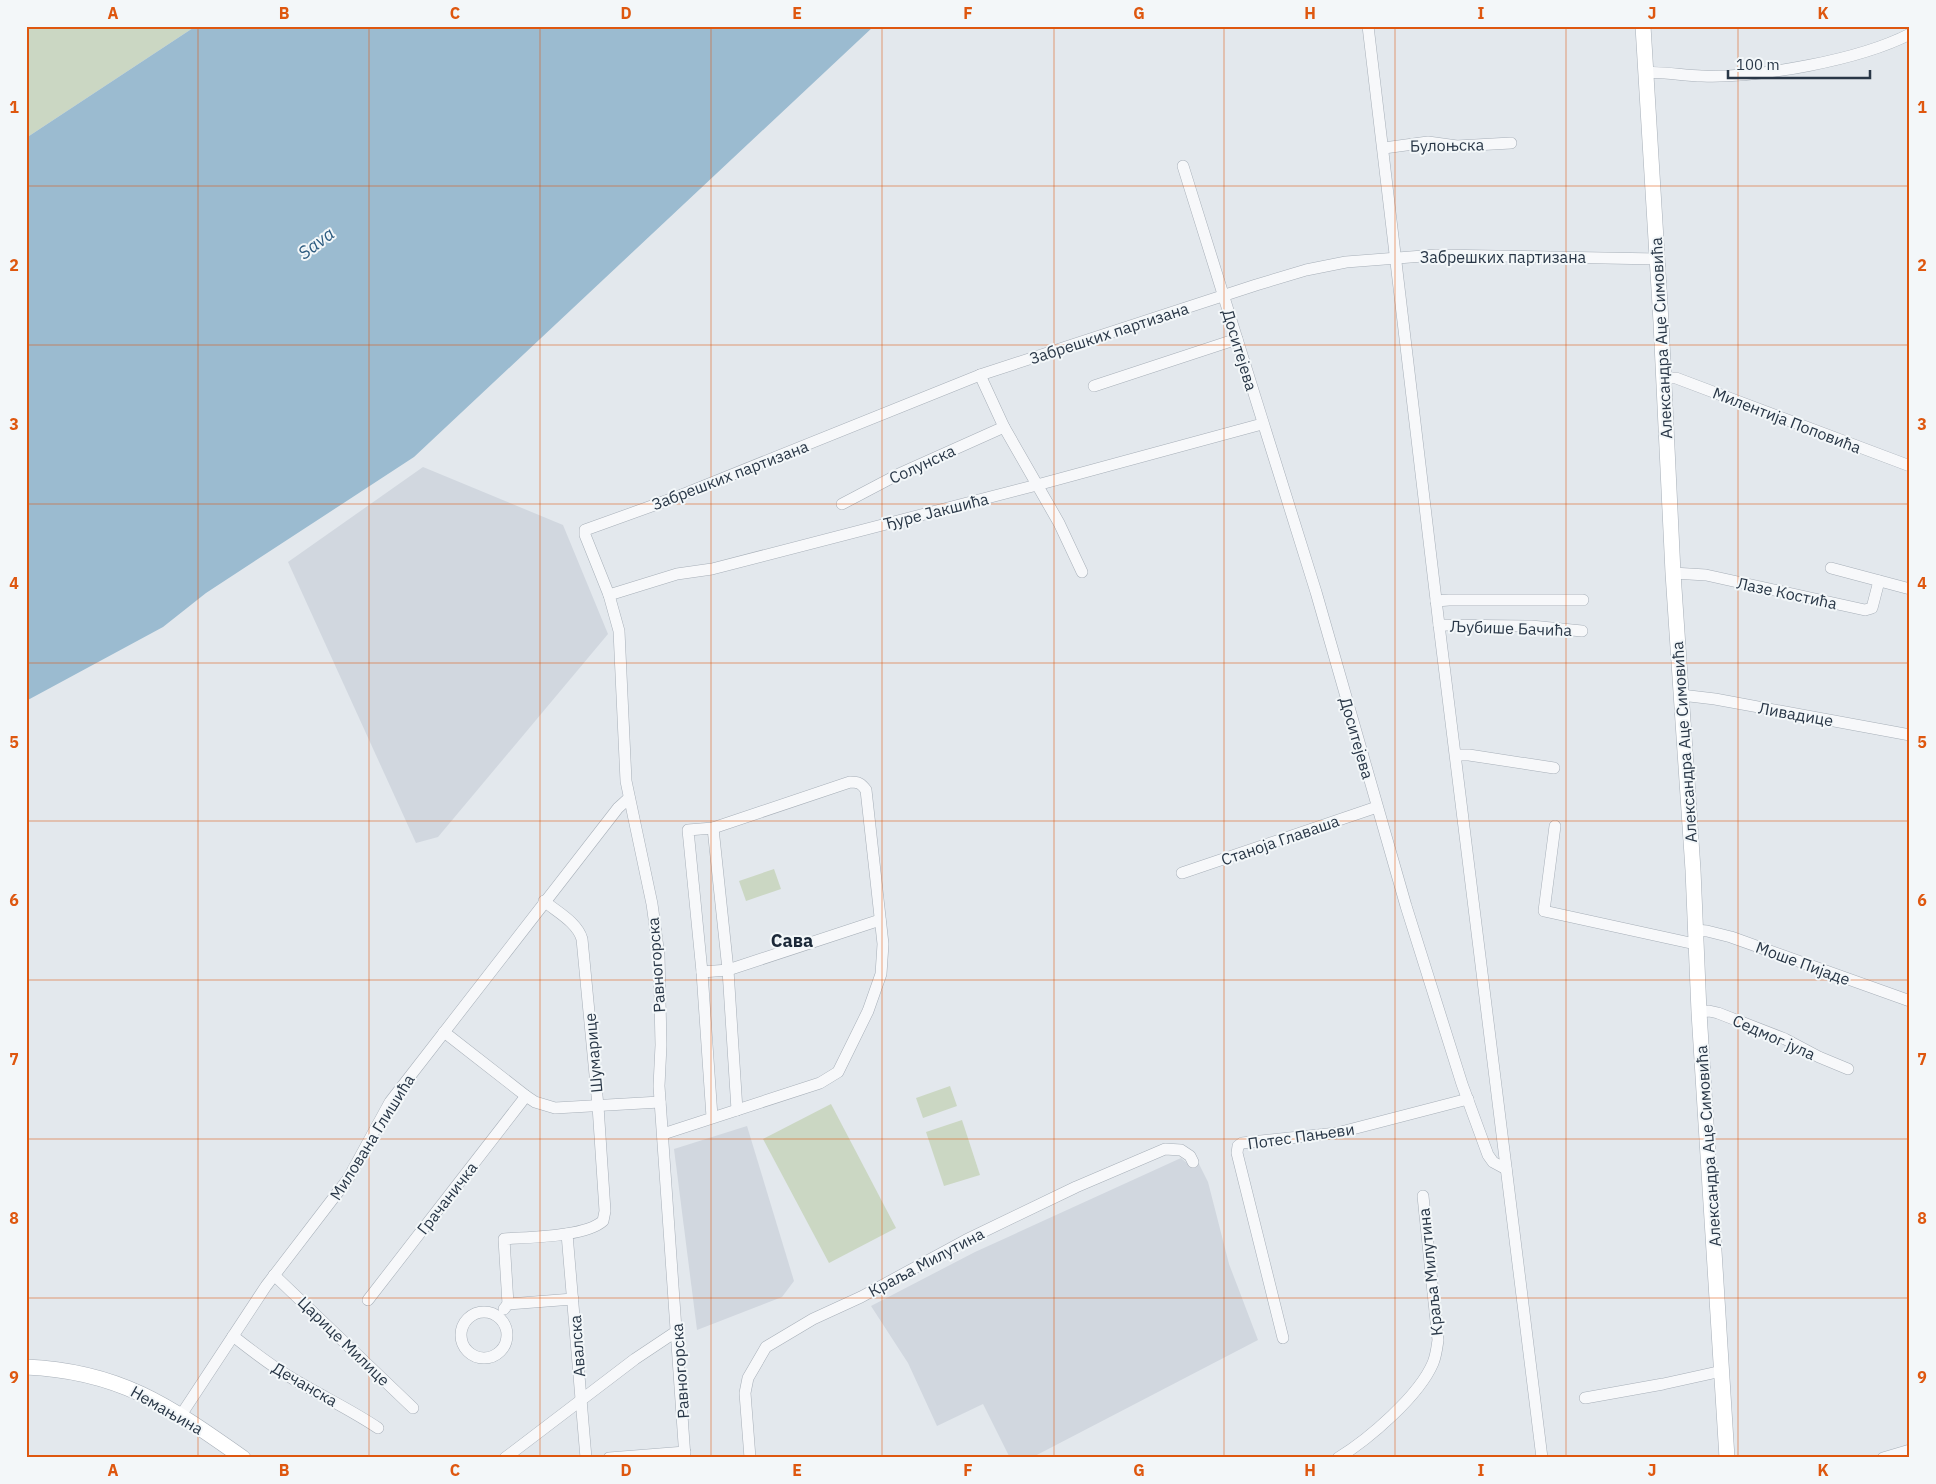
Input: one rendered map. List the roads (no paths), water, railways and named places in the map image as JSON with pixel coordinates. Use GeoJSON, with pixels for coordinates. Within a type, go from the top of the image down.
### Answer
{"type":"FeatureCollection","features":[{"type":"Feature","properties":{"kind":"street"},"geometry":{"type":"LineString","coordinates":[[1368,26],[1384,148],[1395,257],[1439,626],[1542,1458]]}},
{"type":"Feature","properties":{"kind":"street","name":"Александра Аце Симовића"},"geometry":{"type":"LineString","coordinates":[[1643,26],[1658,259],[1673,573],[1727,1458]]}},
{"type":"Feature","properties":{"kind":"street"},"geometry":{"type":"LineString","coordinates":[[1645,73],[1702,76],[1733,75],[1776,70],[1834,60],[1887,44],[1910,34]]}},
{"type":"Feature","properties":{"kind":"street","name":"Булоњска"},"geometry":{"type":"LineString","coordinates":[[1384,148],[1428,142],[1457,146],[1511,144]]}},
{"type":"Feature","properties":{"kind":"street","name":"Доситејева"},"geometry":{"type":"LineString","coordinates":[[1183,166],[1316,592],[1377,807],[1468,1100],[1488,1155],[1493,1162],[1506,1169]]}},
{"type":"Feature","properties":{"kind":"street","name":"Забрешких партизана"},"geometry":{"type":"LineString","coordinates":[[585,530],[674,498],[980,375],[1256,284],[1306,270],[1346,262],[1395,257],[1481,254],[1658,259]]}},
{"type":"Feature","properties":{"kind":"street"},"geometry":{"type":"LineString","coordinates":[[1094,386],[1237,339]]}},
{"type":"Feature","properties":{"kind":"street"},"geometry":{"type":"LineString","coordinates":[[980,375],[1004,427],[1058,523],[1082,572]]}},
{"type":"Feature","properties":{"kind":"street","name":"Милентија Поповића"},"geometry":{"type":"LineString","coordinates":[[1664,378],[1676,378],[1910,466]]}},
{"type":"Feature","properties":{"kind":"street","name":"Ђуре Јакшића"},"geometry":{"type":"LineString","coordinates":[[609,595],[656,579],[712,569],[1037,485],[1262,424]]}},
{"type":"Feature","properties":{"kind":"street","name":"Солунска"},"geometry":{"type":"LineString","coordinates":[[842,504],[899,474],[1004,427]]}},
{"type":"Feature","properties":{"kind":"street","name":"Равногорска"},"geometry":{"type":"LineString","coordinates":[[585,530],[584,535],[609,595],[619,631],[624,762],[629,798],[652,904],[659,955],[660,1102],[685,1455]]}},
{"type":"Feature","properties":{"kind":"street","name":"Лазе Костића"},"geometry":{"type":"LineString","coordinates":[[1832,568],[1910,589]]}},
{"type":"Feature","properties":{"kind":"street","name":"Лазе Костића"},"geometry":{"type":"LineString","coordinates":[[1673,573],[1706,576],[1865,610],[1872,608],[1879,581]]}},
{"type":"Feature","properties":{"kind":"street"},"geometry":{"type":"LineString","coordinates":[[1436,601],[1583,600]]}},
{"type":"Feature","properties":{"kind":"street","name":"Љубише Бачића"},"geometry":{"type":"LineString","coordinates":[[1439,626],[1531,626],[1582,630]]}},
{"type":"Feature","properties":{"kind":"street","name":"Ливадице"},"geometry":{"type":"LineString","coordinates":[[1681,695],[1715,699],[1910,735]]}},
{"type":"Feature","properties":{"kind":"street"},"geometry":{"type":"LineString","coordinates":[[1456,755],[1469,755],[1554,768]]}},
{"type":"Feature","properties":{"kind":"street"},"geometry":{"type":"LineString","coordinates":[[663,1134],[828,1080],[838,1072],[868,1011],[880,974],[883,944],[866,790],[858,782],[850,782],[713,828],[688,830],[702,972],[712,1117]]}},
{"type":"Feature","properties":{"kind":"street","name":"Милована Глишића"},"geometry":{"type":"LineString","coordinates":[[181,1415],[274,1275],[348,1180],[390,1102],[544,902],[618,808],[629,798]]}},
{"type":"Feature","properties":{"kind":"street","name":"Станоја Главаша"},"geometry":{"type":"LineString","coordinates":[[1182,873],[1377,807]]}},
{"type":"Feature","properties":{"kind":"street","name":"Моше Пијаде"},"geometry":{"type":"LineString","coordinates":[[1555,826],[1544,911],[1695,937],[1707,931],[1731,937],[1910,1001]]}},
{"type":"Feature","properties":{"kind":"street"},"geometry":{"type":"LineString","coordinates":[[713,828],[728,970],[737,1110]]}},
{"type":"Feature","properties":{"kind":"street","name":"Шумарице"},"geometry":{"type":"LineString","coordinates":[[544,902],[577,929],[582,939],[598,1106],[605,1211],[604,1221],[588,1229],[567,1234]]}},
{"type":"Feature","properties":{"kind":"street"},"geometry":{"type":"LineString","coordinates":[[702,972],[728,970],[880,920]]}},
{"type":"Feature","properties":{"kind":"street","name":"Седмог јула"},"geometry":{"type":"LineString","coordinates":[[1699,1012],[1718,1013],[1785,1039],[1819,1057],[1848,1069]]}},
{"type":"Feature","properties":{"kind":"street"},"geometry":{"type":"LineString","coordinates":[[444,1032],[535,1102],[555,1108],[660,1102]]}},
{"type":"Feature","properties":{"kind":"street","name":"Грачаничка"},"geometry":{"type":"LineString","coordinates":[[368,1300],[526,1096]]}},
{"type":"Feature","properties":{"kind":"street","name":"Потес Пањеви"},"geometry":{"type":"LineString","coordinates":[[1283,1338],[1237,1153],[1238,1146],[1337,1133],[1468,1100]]}},
{"type":"Feature","properties":{"kind":"street","name":"Краља Милутина"},"geometry":{"type":"LineString","coordinates":[[750,1458],[745,1393],[748,1378],[766,1347],[813,1319],[861,1296],[966,1240],[1085,1183],[1165,1148],[1181,1150],[1190,1156],[1193,1162]]}},
{"type":"Feature","properties":{"kind":"street","name":"Краља Милутина"},"geometry":{"type":"LineString","coordinates":[[1338,1458],[1372,1434],[1402,1405],[1425,1378],[1434,1362],[1438,1340],[1422,1196]]}},
{"type":"Feature","properties":{"kind":"street"},"geometry":{"type":"LineString","coordinates":[[499,1317],[508,1304],[504,1239],[567,1234]]}},
{"type":"Feature","properties":{"kind":"street","name":"Авалска"},"geometry":{"type":"LineString","coordinates":[[567,1234],[586,1458]]}},
{"type":"Feature","properties":{"kind":"street","name":"Царице Милице"},"geometry":{"type":"LineString","coordinates":[[274,1275],[413,1408]]}},
{"type":"Feature","properties":{"kind":"street"},"geometry":{"type":"LineString","coordinates":[[508,1304],[573,1299]]}},
{"type":"Feature","properties":{"kind":"street"},"geometry":{"type":"LineString","coordinates":[[485,1311],[499,1317],[506,1329],[507,1336],[502,1350],[489,1357],[475,1356],[468,1353],[461,1340],[460,1333],[466,1319],[471,1314],[485,1311]]}},
{"type":"Feature","properties":{"kind":"street"},"geometry":{"type":"LineString","coordinates":[[505,1458],[635,1358],[677,1331]]}},
{"type":"Feature","properties":{"kind":"street","name":"Дечанска"},"geometry":{"type":"LineString","coordinates":[[233,1336],[291,1378],[343,1406],[378,1428]]}},
{"type":"Feature","properties":{"kind":"street","name":"Немањина"},"geometry":{"type":"LineString","coordinates":[[26,1367],[70,1371],[108,1380],[147,1396],[181,1415],[243,1458]]}},
{"type":"Feature","properties":{"kind":"street"},"geometry":{"type":"LineString","coordinates":[[1585,1398],[1722,1371]]}},
{"type":"Feature","properties":{"kind":"street"},"geometry":{"type":"LineString","coordinates":[[1883,1458],[1910,1450]]}},
{"type":"Feature","properties":{"kind":"street"},"geometry":{"type":"LineString","coordinates":[[608,1458],[685,1455]]}},
{"type":"Feature","properties":{"kind":"water","name":"Sava"},"geometry":{"type":"Polygon","coordinates":[[[196,26],[874,26],[414,457],[206,593],[163,627],[26,701],[26,138],[196,26]]]}},
{"type":"Feature","properties":{"kind":"district","name":"Сава"},"geometry":{"type":"Point","coordinates":[792,940]}}]}
